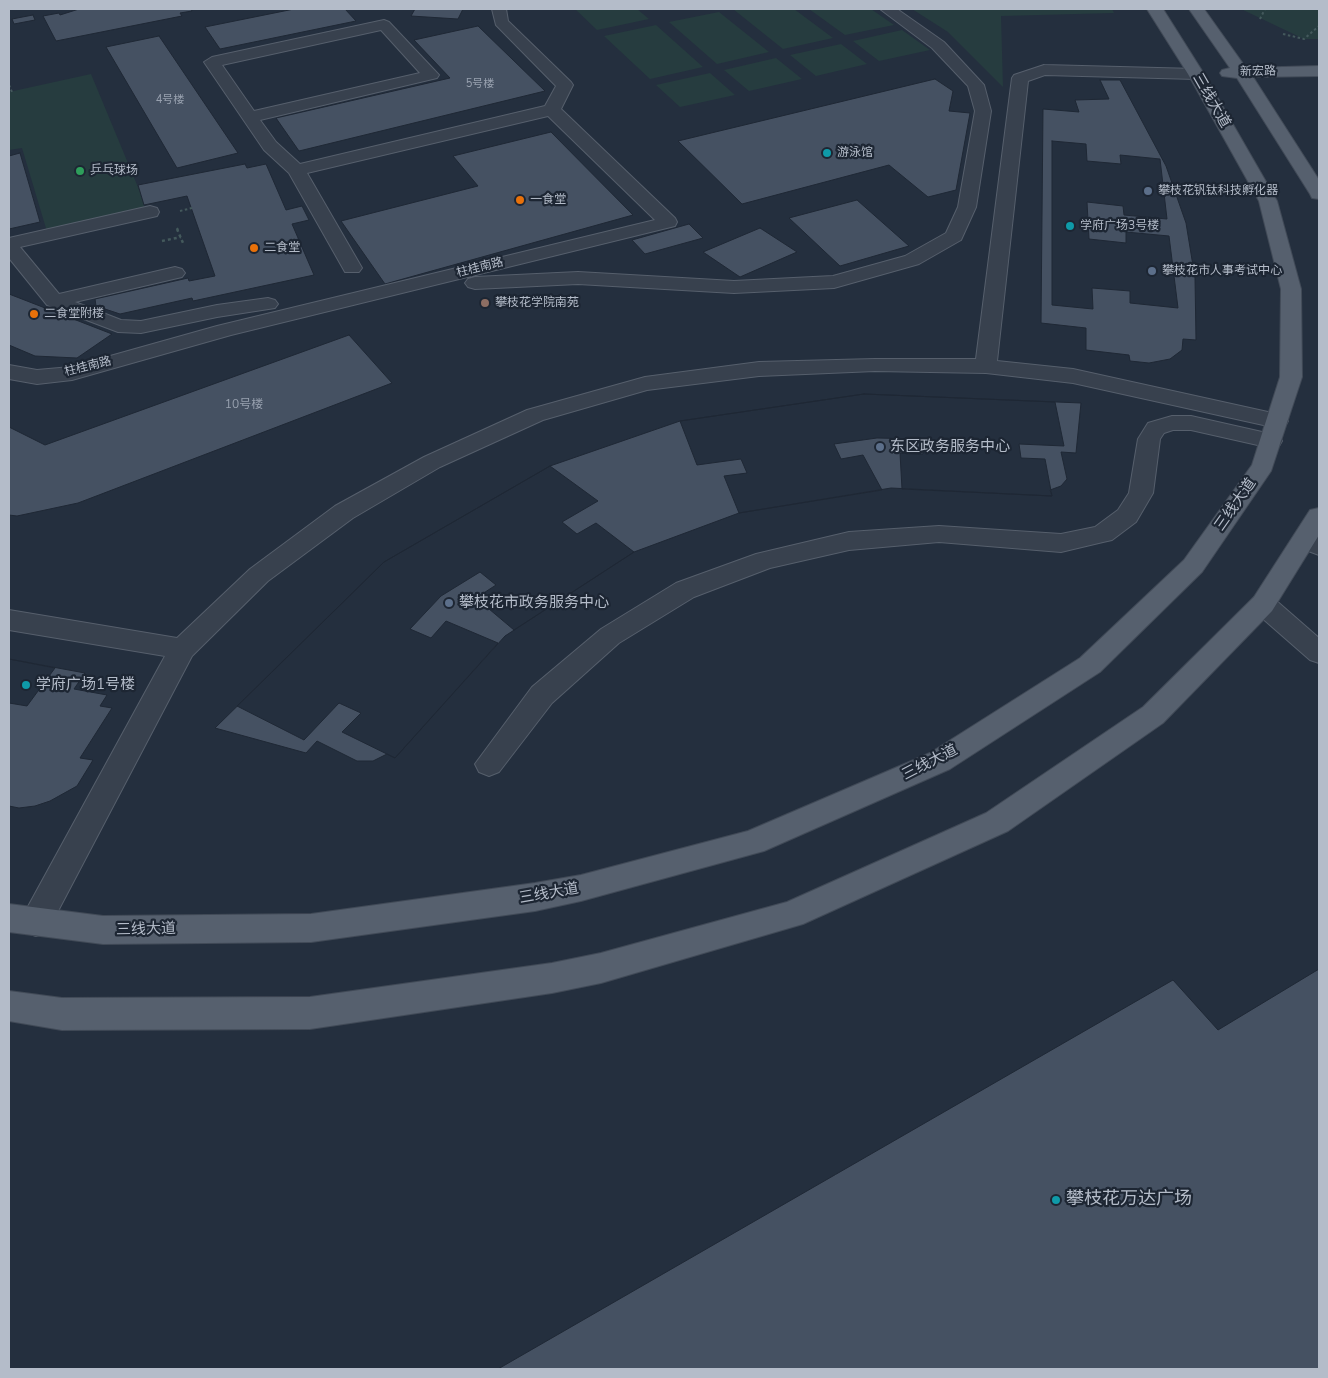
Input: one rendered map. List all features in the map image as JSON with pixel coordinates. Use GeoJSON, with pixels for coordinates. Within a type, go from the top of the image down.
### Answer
{"type":"FeatureCollection","features":[{"type":"Feature","properties":{"kind":"main road","name":"三线大道"},"geometry":{"type":"LineString","coordinates":[[9,918],[103,930],[311,928],[534,897],[581,888],[753,842],[940,761],[1090,665],[1193,566],[1263,466],[1291,377],[1292,289],[1268,202],[1196,74],[1155,9]]}},
{"type":"Feature","properties":{"kind":"main road"},"geometry":{"type":"LineString","coordinates":[[1197,9],[1242,73],[1319,194]]}},
{"type":"Feature","properties":{"kind":"main road","name":"新宏路"},"geometry":{"type":"LineString","coordinates":[[1196,74],[1319,71]]}},
{"type":"Feature","properties":{"kind":"main road"},"geometry":{"type":"LineString","coordinates":[[9,1006],[62,1014],[310,1013],[552,978],[601,968],[792,914],[997,822],[1153,715],[1263,604],[1314,534]]}},
{"type":"Feature","properties":{"kind":"lane"},"geometry":{"type":"LineString","coordinates":[[296,170],[552,110],[566,85],[501,22],[499,9]]}},
{"type":"Feature","properties":{"kind":"lane"},"geometry":{"type":"LineString","coordinates":[[368,295],[491,281],[568,278],[734,288],[834,282],[912,260],[954,236],[967,207],[983,111],[976,85],[943,50],[887,9]]}},
{"type":"Feature","properties":{"kind":"lane"},"geometry":{"type":"LineString","coordinates":[[250,117],[431,75],[384,24],[212,62],[270,146],[296,170],[352,268]]}},
{"type":"Feature","properties":{"kind":"lane"},"geometry":{"type":"LineString","coordinates":[[986,366],[1020,78],[1044,70],[1196,74]]}},
{"type":"Feature","properties":{"kind":"lane","name":"柱桂南路"},"geometry":{"type":"LineString","coordinates":[[9,372],[38,377],[72,373],[224,330],[668,222],[552,110]]}},
{"type":"Feature","properties":{"kind":"lane"},"geometry":{"type":"LineString","coordinates":[[150,212],[9,245],[54,301],[128,328],[217,311],[284,302],[344,301]]}},
{"type":"Feature","properties":{"kind":"lane"},"geometry":{"type":"LineString","coordinates":[[54,301],[175,273]]}},
{"type":"Feature","properties":{"kind":"lane"},"geometry":{"type":"LineString","coordinates":[[36,922],[182,649],[259,575],[344,512],[432,462],[535,415],[645,384],[759,369],[875,365],[986,366],[1073,376],[1274,432]]}},
{"type":"Feature","properties":{"kind":"lane"},"geometry":{"type":"LineString","coordinates":[[489,764],[542,695],[610,636],[686,590],[765,560],[849,541],[939,534],[1061,543],[1103,534],[1127,516],[1141,493],[1149,439],[1156,428],[1172,423],[1191,423],[1274,432]]}},
{"type":"Feature","properties":{"kind":"lane"},"geometry":{"type":"LineString","coordinates":[[1263,604],[1319,653]]}},
{"type":"Feature","properties":{"kind":"lane"},"geometry":{"type":"LineString","coordinates":[[9,620],[182,649]]}},
{"type":"Feature","properties":{"kind":"path"},"geometry":{"type":"LineString","coordinates":[[1260,19],[1265,9]]}},
{"type":"Feature","properties":{"kind":"path"},"geometry":{"type":"LineString","coordinates":[[1283,34],[1304,39],[1319,26]]}},
{"type":"Feature","properties":{"kind":"path"},"geometry":{"type":"LineString","coordinates":[[9,86],[12,92]]}},
{"type":"Feature","properties":{"kind":"path"},"geometry":{"type":"LineString","coordinates":[[150,212],[168,208],[194,268],[175,273]]}},
{"type":"Feature","properties":{"kind":"path"},"geometry":{"type":"LineString","coordinates":[[161,241],[180,237]]}},
{"type":"Feature","properties":{"kind":"green space"},"geometry":{"type":"Polygon","coordinates":[[[575,9],[637,9],[649,19],[597,30],[575,9]]]}},
{"type":"Feature","properties":{"kind":"green space"},"geometry":{"type":"Polygon","coordinates":[[[733,9],[794,9],[833,38],[783,49],[733,9]]]}},
{"type":"Feature","properties":{"kind":"green space"},"geometry":{"type":"Polygon","coordinates":[[[809,9],[871,9],[894,25],[845,35],[809,9]]]}},
{"type":"Feature","properties":{"kind":"green space"},"geometry":{"type":"Polygon","coordinates":[[[912,9],[1112,9],[1114,13],[1001,16],[1003,87],[948,32],[912,9]]]}},
{"type":"Feature","properties":{"kind":"green space"},"geometry":{"type":"Polygon","coordinates":[[[1241,9],[1319,9],[1319,39],[1304,39],[1241,9]]]}},
{"type":"Feature","properties":{"kind":"green space"},"geometry":{"type":"Polygon","coordinates":[[[719,12],[769,52],[717,64],[669,22],[719,12]]]}},
{"type":"Feature","properties":{"kind":"green space"},"geometry":{"type":"Polygon","coordinates":[[[656,25],[703,67],[650,79],[604,36],[656,25]]]}},
{"type":"Feature","properties":{"kind":"green space"},"geometry":{"type":"Polygon","coordinates":[[[902,30],[930,50],[879,61],[853,41],[902,30]]]}},
{"type":"Feature","properties":{"kind":"green space"},"geometry":{"type":"Polygon","coordinates":[[[841,44],[867,64],[816,76],[790,55],[841,44]]]}},
{"type":"Feature","properties":{"kind":"green space"},"geometry":{"type":"Polygon","coordinates":[[[776,58],[802,79],[749,91],[724,70],[776,58]]]}},
{"type":"Feature","properties":{"kind":"green space"},"geometry":{"type":"Polygon","coordinates":[[[710,73],[735,95],[680,107],[656,85],[710,73]]]}},
{"type":"Feature","properties":{"kind":"green space","name":"乒乓球场"},"geometry":{"type":"Polygon","coordinates":[[[91,74],[140,192],[146,213],[48,235],[22,148],[9,150],[9,92],[91,74]]]}},
{"type":"Feature","properties":{"kind":"building"},"geometry":{"type":"Polygon","coordinates":[[[79,9],[191,9],[192,11],[180,13],[182,16],[56,41],[43,16],[59,13],[60,15],[79,9]]]}},
{"type":"Feature","properties":{"kind":"building"},"geometry":{"type":"Polygon","coordinates":[[[294,9],[345,9],[356,21],[220,49],[205,27],[294,9]]]}},
{"type":"Feature","properties":{"kind":"building"},"geometry":{"type":"Polygon","coordinates":[[[415,9],[463,9],[458,19],[411,16],[415,9]]]}},
{"type":"Feature","properties":{"kind":"building"},"geometry":{"type":"Polygon","coordinates":[[[33,15],[35,20],[14,24],[12,19],[33,15]]]}},
{"type":"Feature","properties":{"kind":"building"},"geometry":{"type":"Polygon","coordinates":[[[478,26],[545,91],[299,151],[276,118],[450,78],[414,40],[478,26]]]}},
{"type":"Feature","properties":{"kind":"building"},"geometry":{"type":"Polygon","coordinates":[[[159,36],[238,153],[177,168],[106,47],[159,36]]]}},
{"type":"Feature","properties":{"kind":"building","name":"游泳馆"},"geometry":{"type":"Polygon","coordinates":[[[935,79],[953,91],[949,111],[970,113],[956,190],[928,197],[889,165],[742,204],[678,141],[935,79]]]}},
{"type":"Feature","properties":{"kind":"building"},"geometry":{"type":"Polygon","coordinates":[[[1100,80],[1120,80],[1166,166],[1186,223],[1195,278],[1196,340],[1183,339],[1182,350],[1170,359],[1149,363],[1130,361],[1129,355],[1086,350],[1086,328],[1041,323],[1043,109],[1079,112],[1075,100],[1109,99],[1100,80]]]}},
{"type":"Feature","properties":{"kind":"building","name":"一食堂"},"geometry":{"type":"Polygon","coordinates":[[[551,132],[633,215],[385,284],[341,221],[478,186],[453,156],[551,132]]]}},
{"type":"Feature","properties":{"kind":"building","name":"学府广场3号楼"},"geometry":{"type":"Polygon","coordinates":[[[1052,141],[1086,144],[1087,161],[1121,164],[1120,155],[1160,159],[1167,219],[1124,215],[1123,206],[1087,202],[1089,239],[1126,243],[1126,232],[1169,236],[1178,308],[1130,303],[1130,291],[1092,288],[1093,309],[1052,305],[1052,141]]]}},
{"type":"Feature","properties":{"kind":"building"},"geometry":{"type":"Polygon","coordinates":[[[20,153],[40,222],[9,229],[9,156],[20,153]]]}},
{"type":"Feature","properties":{"kind":"building","name":"二食堂"},"geometry":{"type":"Polygon","coordinates":[[[245,164],[247,168],[266,164],[286,210],[302,206],[309,220],[292,224],[314,275],[193,301],[192,298],[120,314],[96,306],[95,299],[188,278],[189,281],[215,276],[187,196],[144,205],[138,185],[245,164]]]}},
{"type":"Feature","properties":{"kind":"building"},"geometry":{"type":"Polygon","coordinates":[[[857,200],[909,246],[840,266],[789,218],[857,200]]]}},
{"type":"Feature","properties":{"kind":"building"},"geometry":{"type":"Polygon","coordinates":[[[689,224],[703,238],[645,254],[632,240],[689,224]]]}},
{"type":"Feature","properties":{"kind":"building"},"geometry":{"type":"Polygon","coordinates":[[[760,228],[797,252],[740,277],[703,252],[760,228]]]}},
{"type":"Feature","properties":{"kind":"building","name":"二食堂附楼"},"geometry":{"type":"Polygon","coordinates":[[[9,294],[112,334],[77,358],[35,356],[9,345],[9,294]]]}},
{"type":"Feature","properties":{"kind":"building"},"geometry":{"type":"Polygon","coordinates":[[[349,335],[392,383],[78,503],[17,516],[9,515],[9,427],[45,445],[349,335]]]}},
{"type":"Feature","properties":{"kind":"building"},"geometry":{"type":"Polygon","coordinates":[[[864,394],[1055,402],[1064,446],[1019,444],[1021,458],[1045,459],[1052,496],[902,489],[900,453],[923,454],[922,439],[877,438],[834,444],[841,459],[863,455],[882,490],[739,513],[724,476],[747,473],[741,459],[697,465],[680,421],[864,394]]]}},
{"type":"Feature","properties":{"kind":"building"},"geometry":{"type":"Polygon","coordinates":[[[864,394],[1081,403],[1076,453],[1061,452],[1067,479],[1061,486],[1050,490],[1052,496],[891,488],[739,513],[634,552],[505,636],[395,758],[387,754],[373,761],[357,761],[317,741],[306,753],[215,728],[384,562],[550,466],[680,421],[864,394]]]}},
{"type":"Feature","properties":{"kind":"building"},"geometry":{"type":"Polygon","coordinates":[[[550,466],[598,501],[562,522],[577,534],[596,523],[634,552],[514,630],[476,598],[496,585],[480,572],[441,596],[410,629],[431,638],[446,621],[498,643],[395,758],[342,732],[361,713],[339,703],[304,740],[237,706],[384,562],[550,466]]]}},
{"type":"Feature","properties":{"kind":"building"},"geometry":{"type":"Polygon","coordinates":[[[9,659],[85,673],[74,689],[107,695],[100,706],[112,708],[80,758],[93,760],[77,786],[50,801],[35,806],[19,808],[9,806],[9,659]]]}},
{"type":"Feature","properties":{"kind":"building","name":"学府广场1号楼"},"geometry":{"type":"Polygon","coordinates":[[[9,659],[55,668],[27,706],[9,703],[9,659]]]}},
{"type":"Feature","properties":{"kind":"building","name":"攀枝花万达广场"},"geometry":{"type":"Polygon","coordinates":[[[1319,969],[1319,1369],[498,1369],[1173,980],[1218,1030],[1319,969]]]}},
{"type":"Feature","properties":{"kind":"place","name":"游泳馆"},"geometry":{"type":"Point","coordinates":[827,153]}},
{"type":"Feature","properties":{"kind":"place","name":"乒乓球场"},"geometry":{"type":"Point","coordinates":[80,171]}},
{"type":"Feature","properties":{"kind":"place","name":"攀枝花钒钛科技孵化器"},"geometry":{"type":"Point","coordinates":[1148,191]}},
{"type":"Feature","properties":{"kind":"place","name":"一食堂"},"geometry":{"type":"Point","coordinates":[520,200]}},
{"type":"Feature","properties":{"kind":"place","name":"学府广场3号楼"},"geometry":{"type":"Point","coordinates":[1070,226]}},
{"type":"Feature","properties":{"kind":"place","name":"二食堂"},"geometry":{"type":"Point","coordinates":[254,248]}},
{"type":"Feature","properties":{"kind":"place","name":"攀枝花市人事考试中心"},"geometry":{"type":"Point","coordinates":[1152,271]}},
{"type":"Feature","properties":{"kind":"place","name":"攀枝花学院南苑"},"geometry":{"type":"Point","coordinates":[485,303]}},
{"type":"Feature","properties":{"kind":"place","name":"二食堂附楼"},"geometry":{"type":"Point","coordinates":[34,314]}},
{"type":"Feature","properties":{"kind":"place","name":"东区政务服务中心"},"geometry":{"type":"Point","coordinates":[880,447]}},
{"type":"Feature","properties":{"kind":"place","name":"攀枝花市政务服务中心"},"geometry":{"type":"Point","coordinates":[449,603]}},
{"type":"Feature","properties":{"kind":"place","name":"学府广场1号楼"},"geometry":{"type":"Point","coordinates":[26,685]}},
{"type":"Feature","properties":{"kind":"place","name":"攀枝花万达广场"},"geometry":{"type":"Point","coordinates":[1056,1200]}}]}
